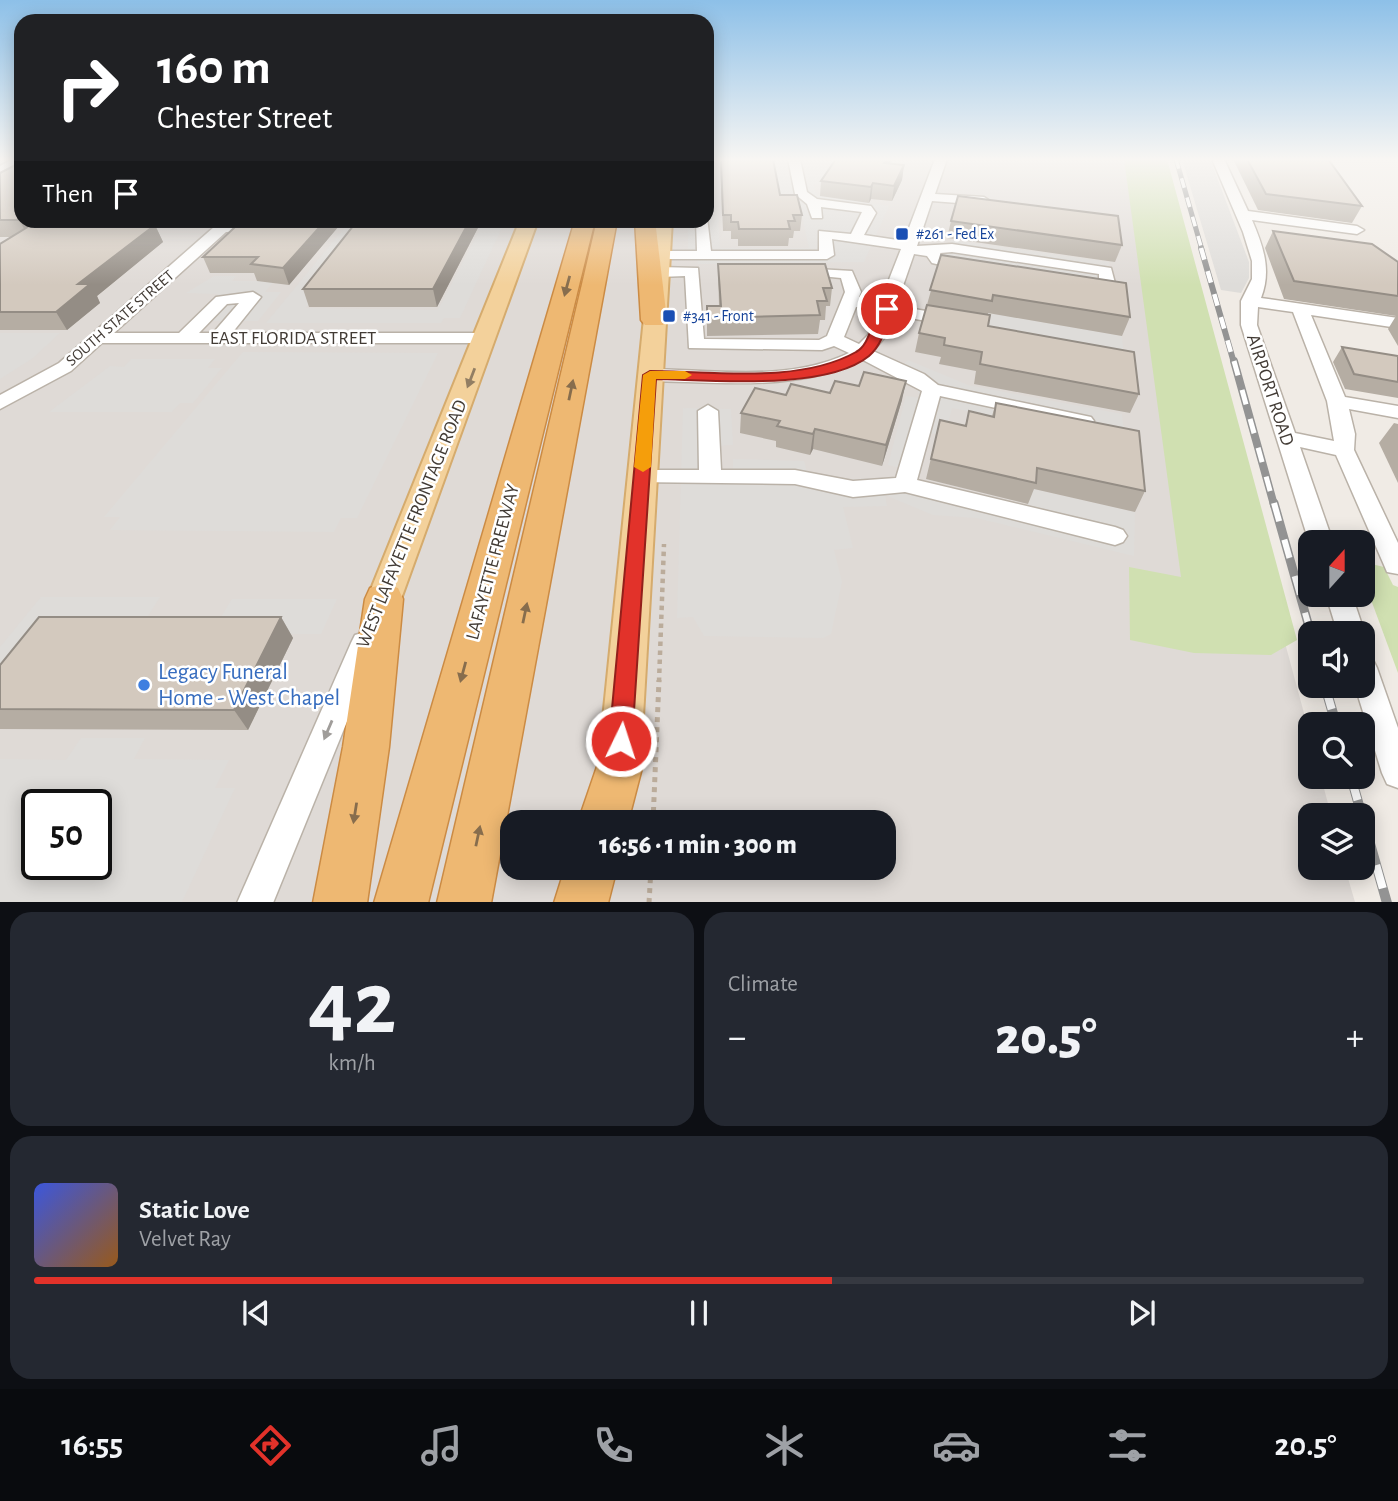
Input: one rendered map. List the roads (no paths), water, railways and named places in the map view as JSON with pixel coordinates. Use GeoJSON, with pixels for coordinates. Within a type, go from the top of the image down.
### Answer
{"type":"FeatureCollection","features":[{"type":"Feature","properties":{"kind":"highway","name":"LAFAYETTE FREEWAY"},"geometry":{"type":"LineString","coordinates":[[401,902],[583,228]]}},
{"type":"Feature","properties":{"kind":"highway","name":"LAFAYETTE FREEWAY"},"geometry":{"type":"LineString","coordinates":[[464,902],[605,228]]}},
{"type":"Feature","properties":{"kind":"highway"},"geometry":{"type":"LineString","coordinates":[[647,228],[655,260],[654,320]]}},
{"type":"Feature","properties":{"kind":"highway"},"geometry":{"type":"LineString","coordinates":[[340,902],[366,747],[384,599]]}},
{"type":"Feature","properties":{"kind":"highway"},"geometry":{"type":"LineString","coordinates":[[607,810],[619,768]]}},
{"type":"Feature","properties":{"kind":"highway"},"geometry":{"type":"LineString","coordinates":[[581,902],[587,880]]}},
{"type":"Feature","properties":{"kind":"main road","name":"WEST LAFAYETTE FRONTAGE ROAD"},"geometry":{"type":"LineString","coordinates":[[384,599],[526,228]]}},
{"type":"Feature","properties":{"kind":"main road"},"geometry":{"type":"LineString","coordinates":[[655,260],[661,228]]}},
{"type":"Feature","properties":{"kind":"main road"},"geometry":{"type":"LineString","coordinates":[[619,768],[654,320]]}},
{"type":"Feature","properties":{"kind":"street"},"geometry":{"type":"LineString","coordinates":[[650,375],[802,375],[834,368],[864,354],[876,337],[926,201]]}},
{"type":"Feature","properties":{"kind":"street"},"geometry":{"type":"LineString","coordinates":[[972,201],[1004,204]]}},
{"type":"Feature","properties":{"kind":"street","name":"AIRPORT ROAD"},"geometry":{"type":"LineString","coordinates":[[1236,201],[1260,271],[1249,301],[1249,325],[1317,530]]}},
{"type":"Feature","properties":{"kind":"street"},"geometry":{"type":"LineString","coordinates":[[655,260],[704,255],[827,255],[824,234],[813,202],[866,209],[869,213],[856,238]]}},
{"type":"Feature","properties":{"kind":"street"},"geometry":{"type":"LineString","coordinates":[[1241,214],[1357,230]]}},
{"type":"Feature","properties":{"kind":"street","name":"SOUTH STATE STREET"},"geometry":{"type":"LineString","coordinates":[[0,403],[47,379],[100,338],[223,228]]}},
{"type":"Feature","properties":{"kind":"street"},"geometry":{"type":"LineString","coordinates":[[703,228],[704,255]]}},
{"type":"Feature","properties":{"kind":"street"},"geometry":{"type":"LineString","coordinates":[[824,234],[932,252],[940,247],[952,248],[1106,271],[1108,287],[945,262],[937,260],[932,252]]}},
{"type":"Feature","properties":{"kind":"street"},"geometry":{"type":"LineString","coordinates":[[655,260],[693,271],[695,344],[822,345],[834,339],[853,292],[847,274],[805,271]]}},
{"type":"Feature","properties":{"kind":"street"},"geometry":{"type":"LineString","coordinates":[[184,338],[222,300],[253,297],[218,338]]}},
{"type":"Feature","properties":{"kind":"street"},"geometry":{"type":"LineString","coordinates":[[850,300],[964,323]]}},
{"type":"Feature","properties":{"kind":"street"},"geometry":{"type":"LineString","coordinates":[[1249,301],[1398,323]]}},
{"type":"Feature","properties":{"kind":"street"},"geometry":{"type":"LineString","coordinates":[[1300,309],[1337,401],[1345,434],[1344,450],[1396,565]]}},
{"type":"Feature","properties":{"kind":"street","name":"EAST FLORIDA STREET"},"geometry":{"type":"LineString","coordinates":[[100,338],[486,338]]}},
{"type":"Feature","properties":{"kind":"street"},"geometry":{"type":"LineString","coordinates":[[834,339],[932,388],[1104,425]]}},
{"type":"Feature","properties":{"kind":"street"},"geometry":{"type":"LineString","coordinates":[[905,485],[932,388]]}},
{"type":"Feature","properties":{"kind":"street"},"geometry":{"type":"LineString","coordinates":[[1337,401],[1398,412]]}},
{"type":"Feature","properties":{"kind":"street"},"geometry":{"type":"LineString","coordinates":[[708,411],[710,477]]}},
{"type":"Feature","properties":{"kind":"street"},"geometry":{"type":"LineString","coordinates":[[1286,438],[1344,450]]}},
{"type":"Feature","properties":{"kind":"street"},"geometry":{"type":"LineString","coordinates":[[642,477],[795,477],[853,489],[905,485],[1115,536]]}},
{"type":"Feature","properties":{"kind":"street","name":"WEST LAFAYETTE FRONTAGE ROAD"},"geometry":{"type":"LineString","coordinates":[[255,902],[384,599]]}},
{"type":"Feature","properties":{"kind":"street"},"geometry":{"type":"LineString","coordinates":[[1373,698],[1398,772]]}},
{"type":"Feature","properties":{"kind":"street"},"geometry":{"type":"LineString","coordinates":[[615,810],[619,768]]}},
{"type":"Feature","properties":{"kind":"street"},"geometry":{"type":"LineString","coordinates":[[608,902],[610,880]]}},
{"type":"Feature","properties":{"kind":"railway"},"geometry":{"type":"LineString","coordinates":[[1188,201],[1202,250]]}},
{"type":"Feature","properties":{"kind":"railway"},"geometry":{"type":"LineString","coordinates":[[43,234],[53,228]]}},
{"type":"Feature","properties":{"kind":"railway"},"geometry":{"type":"LineString","coordinates":[[1201,248],[1234,363]]}},
{"type":"Feature","properties":{"kind":"railway"},"geometry":{"type":"LineString","coordinates":[[1234,361],[1274,505]]}},
{"type":"Feature","properties":{"kind":"railway"},"geometry":{"type":"LineString","coordinates":[[1274,503],[1307,621]]}},
{"type":"Feature","properties":{"kind":"railway"},"geometry":{"type":"LineString","coordinates":[[1328,698],[1333,712]]}},
{"type":"Feature","properties":{"kind":"railway"},"geometry":{"type":"LineString","coordinates":[[1354,789],[1358,803]]}},
{"type":"Feature","properties":{"kind":"railway"},"geometry":{"type":"LineString","coordinates":[[1375,861],[1387,902]]}},
{"type":"Feature","properties":{"kind":"place","name":"#261 - Fed Ex"},"geometry":{"type":"Point","coordinates":[902,234]}},
{"type":"Feature","properties":{"kind":"place","name":"#341 - Front"},"geometry":{"type":"Point","coordinates":[669,316]}},
{"type":"Feature","properties":{"kind":"place","name":"Legacy Funeral Home - West Chapel"},"geometry":{"type":"Point","coordinates":[144,685]}}]}
